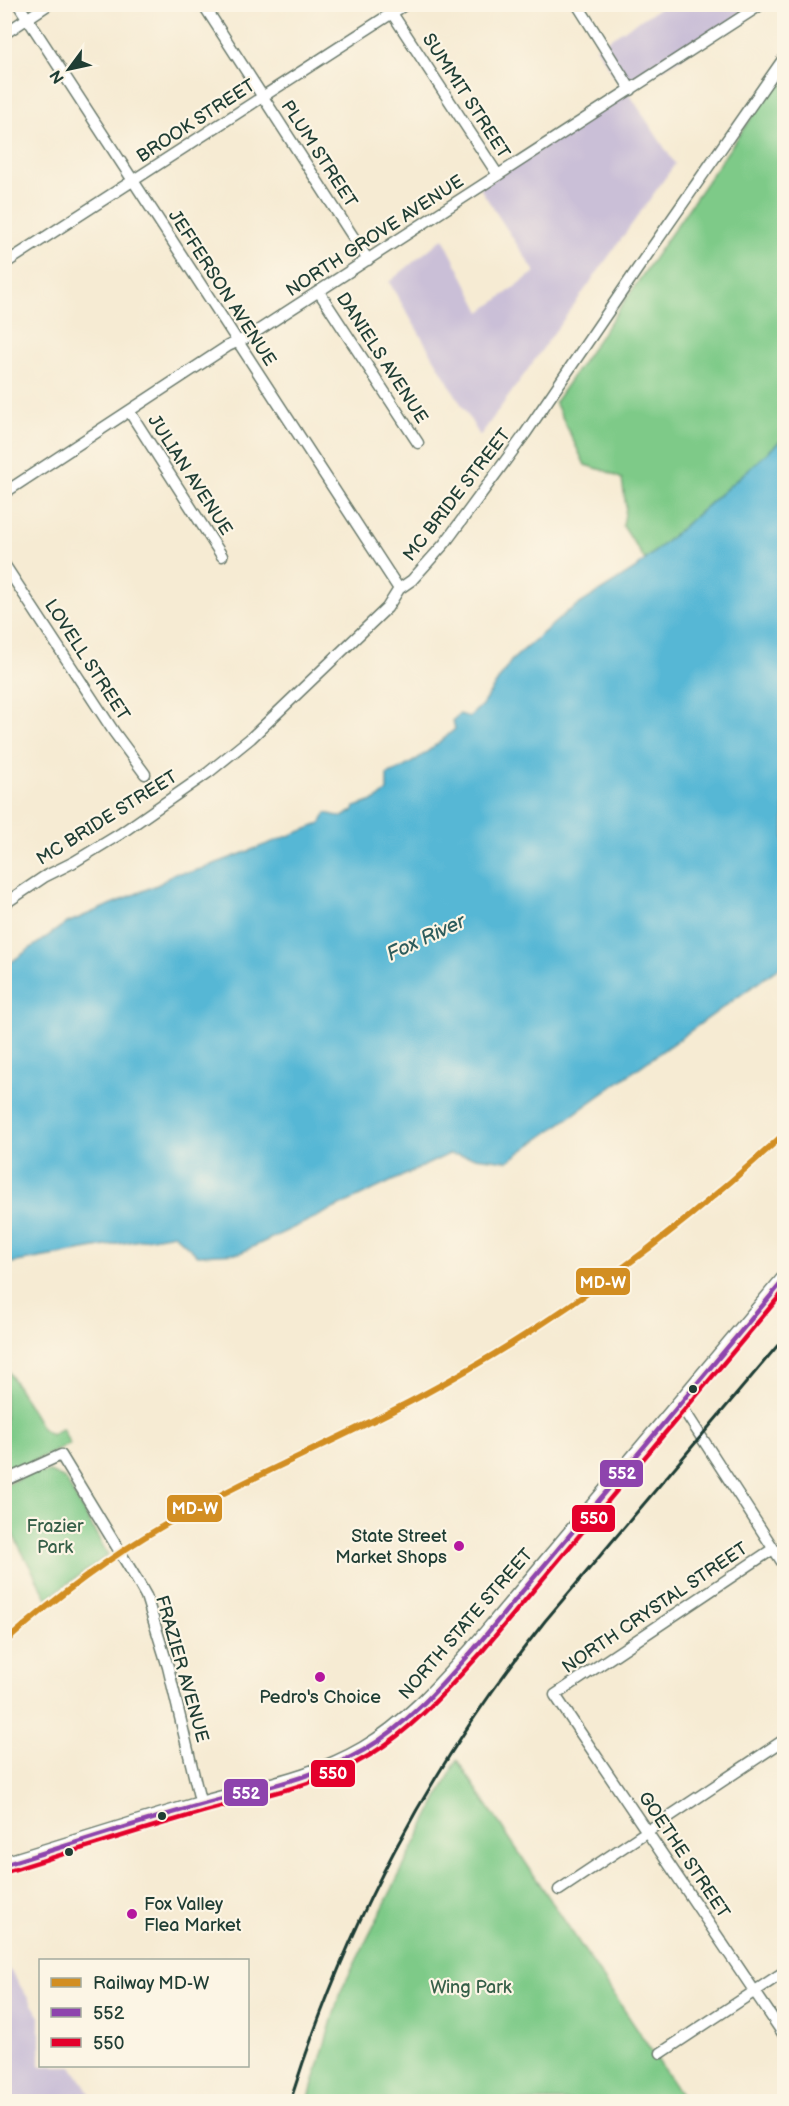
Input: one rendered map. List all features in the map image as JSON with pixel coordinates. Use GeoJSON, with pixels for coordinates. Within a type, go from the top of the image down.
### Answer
{"type":"FeatureCollection","features":[{"type":"Feature","properties":{"kind":"main road","name":"NORTH STATE STREET"},"geometry":{"type":"LineString","coordinates":[[4,1865],[201,1805],[282,1784],[326,1769],[363,1750],[404,1723],[437,1691],[474,1649],[784,1280]]}},
{"type":"Feature","properties":{"kind":"street","name":"JEFFERSON AVENUE"},"geometry":{"type":"LineString","coordinates":[[18,4],[399,589]]}},
{"type":"Feature","properties":{"kind":"street"},"geometry":{"type":"LineString","coordinates":[[4,34],[49,4]]}},
{"type":"Feature","properties":{"kind":"street","name":"PLUM STREET"},"geometry":{"type":"LineString","coordinates":[[203,4],[368,260]]}},
{"type":"Feature","properties":{"kind":"street","name":"BROOK STREET"},"geometry":{"type":"LineString","coordinates":[[4,264],[262,97],[389,9],[406,4]]}},
{"type":"Feature","properties":{"kind":"street"},"geometry":{"type":"LineString","coordinates":[[577,4],[631,90]]}},
{"type":"Feature","properties":{"kind":"street","name":"NORTH GROVE AVENUE"},"geometry":{"type":"LineString","coordinates":[[4,493],[238,341],[319,292],[762,4]]}},
{"type":"Feature","properties":{"kind":"street","name":"SUMMIT STREET"},"geometry":{"type":"LineString","coordinates":[[389,9],[498,175]]}},
{"type":"Feature","properties":{"kind":"street","name":"MC BRIDE STREET"},"geometry":{"type":"LineString","coordinates":[[4,904],[44,877],[74,862],[156,810],[251,738],[387,608],[399,589],[412,580],[444,543],[518,443],[784,58]]}},
{"type":"Feature","properties":{"kind":"street","name":"DANIELS AVENUE"},"geometry":{"type":"LineString","coordinates":[[319,292],[418,443]]}},
{"type":"Feature","properties":{"kind":"street","name":"JULIAN AVENUE"},"geometry":{"type":"LineString","coordinates":[[129,411],[222,556]]}},
{"type":"Feature","properties":{"kind":"street","name":"LOVELL STREET"},"geometry":{"type":"LineString","coordinates":[[4,564],[114,732],[145,774]]}},
{"type":"Feature","properties":{"kind":"street"},"geometry":{"type":"LineString","coordinates":[[680,1404],[784,1565]]}},
{"type":"Feature","properties":{"kind":"street","name":"FRAZIER AVENUE"},"geometry":{"type":"LineString","coordinates":[[4,1481],[61,1455],[146,1596],[168,1667],[201,1805]]}},
{"type":"Feature","properties":{"kind":"street","name":"NORTH CRYSTAL STREET"},"geometry":{"type":"LineString","coordinates":[[555,1695],[773,1549]]}},
{"type":"Feature","properties":{"kind":"street","name":"GOETHE STREET"},"geometry":{"type":"LineString","coordinates":[[555,1695],[784,2035]]}},
{"type":"Feature","properties":{"kind":"street"},"geometry":{"type":"LineString","coordinates":[[559,1890],[647,1829],[784,1740]]}},
{"type":"Feature","properties":{"kind":"street"},"geometry":{"type":"LineString","coordinates":[[661,2053],[784,1972]]}},
{"type":"Feature","properties":{"kind":"shaded area"},"geometry":{"type":"Polygon","coordinates":[[[665,5],[761,5],[628,92],[675,164],[480,436],[389,282],[443,238],[481,312],[535,272],[480,188],[625,93],[596,47],[665,5]]]}},
{"type":"Feature","properties":{"kind":"shaded area"},"geometry":{"type":"Polygon","coordinates":[[[5,1962],[39,2015],[39,2067],[73,2067],[95,2101],[5,2101],[5,1962]]]}},
{"type":"Feature","properties":{"kind":"green space"},"geometry":{"type":"Polygon","coordinates":[[[784,70],[784,438],[645,560],[623,526],[626,507],[622,479],[606,471],[585,465],[555,402],[784,70]]]}},
{"type":"Feature","properties":{"kind":"green space"},"geometry":{"type":"Polygon","coordinates":[[[5,1366],[42,1428],[51,1435],[62,1428],[70,1444],[5,1475],[5,1366]]]}},
{"type":"Feature","properties":{"kind":"green space","name":"Frazier Park"},"geometry":{"type":"Polygon","coordinates":[[[37,1470],[39,1473],[50,1472],[65,1479],[108,1555],[47,1598],[5,1520],[5,1485],[37,1470]]]}},
{"type":"Feature","properties":{"kind":"green space","name":"Wing Park"},"geometry":{"type":"Polygon","coordinates":[[[457,1760],[685,2101],[308,2101],[340,1993],[457,1760]]]}},
{"type":"Feature","properties":{"kind":"water","name":"Fox River"},"geometry":{"type":"Polygon","coordinates":[[[784,438],[784,964],[508,1161],[449,1154],[240,1253],[197,1255],[174,1234],[5,1264],[4,970],[10,963],[65,924],[159,884],[175,873],[204,868],[320,824],[326,813],[342,817],[353,811],[355,807],[376,800],[387,791],[387,775],[415,761],[455,729],[453,720],[460,714],[469,717],[482,705],[511,661],[567,612],[635,569],[784,438]]]}},
{"type":"Feature","properties":{"kind":"railway"},"geometry":{"type":"LineString","coordinates":[[290,2102],[312,2036],[365,1910],[395,1849],[428,1790],[464,1733],[503,1676],[545,1621],[784,1338]]}},
{"type":"Feature","properties":{"kind":"rail line","name":"MD-W"},"geometry":{"type":"LineString","coordinates":[[4,1643],[81,1580],[163,1526],[226,1492],[419,1397],[516,1341],[610,1277],[655,1243],[784,1134]]}},
{"type":"Feature","properties":{"kind":"transit line","name":"552"},"geometry":{"type":"LineString","coordinates":[[4,1865],[176,1812],[305,1776],[345,1760],[395,1729],[436,1691],[474,1649],[784,1280]]}},
{"type":"Feature","properties":{"kind":"transit line","name":"550"},"geometry":{"type":"LineString","coordinates":[[6,1872],[330,1775],[386,1745],[428,1709],[480,1654],[784,1291]]}},
{"type":"Feature","properties":{"kind":"place","name":"State Street Market Shops"},"geometry":{"type":"Point","coordinates":[459,1546]}},
{"type":"Feature","properties":{"kind":"place","name":"Pedro's Choice"},"geometry":{"type":"Point","coordinates":[320,1677]}},
{"type":"Feature","properties":{"kind":"place","name":"Fox Valley Flea Market"},"geometry":{"type":"Point","coordinates":[132,1914]}}]}
